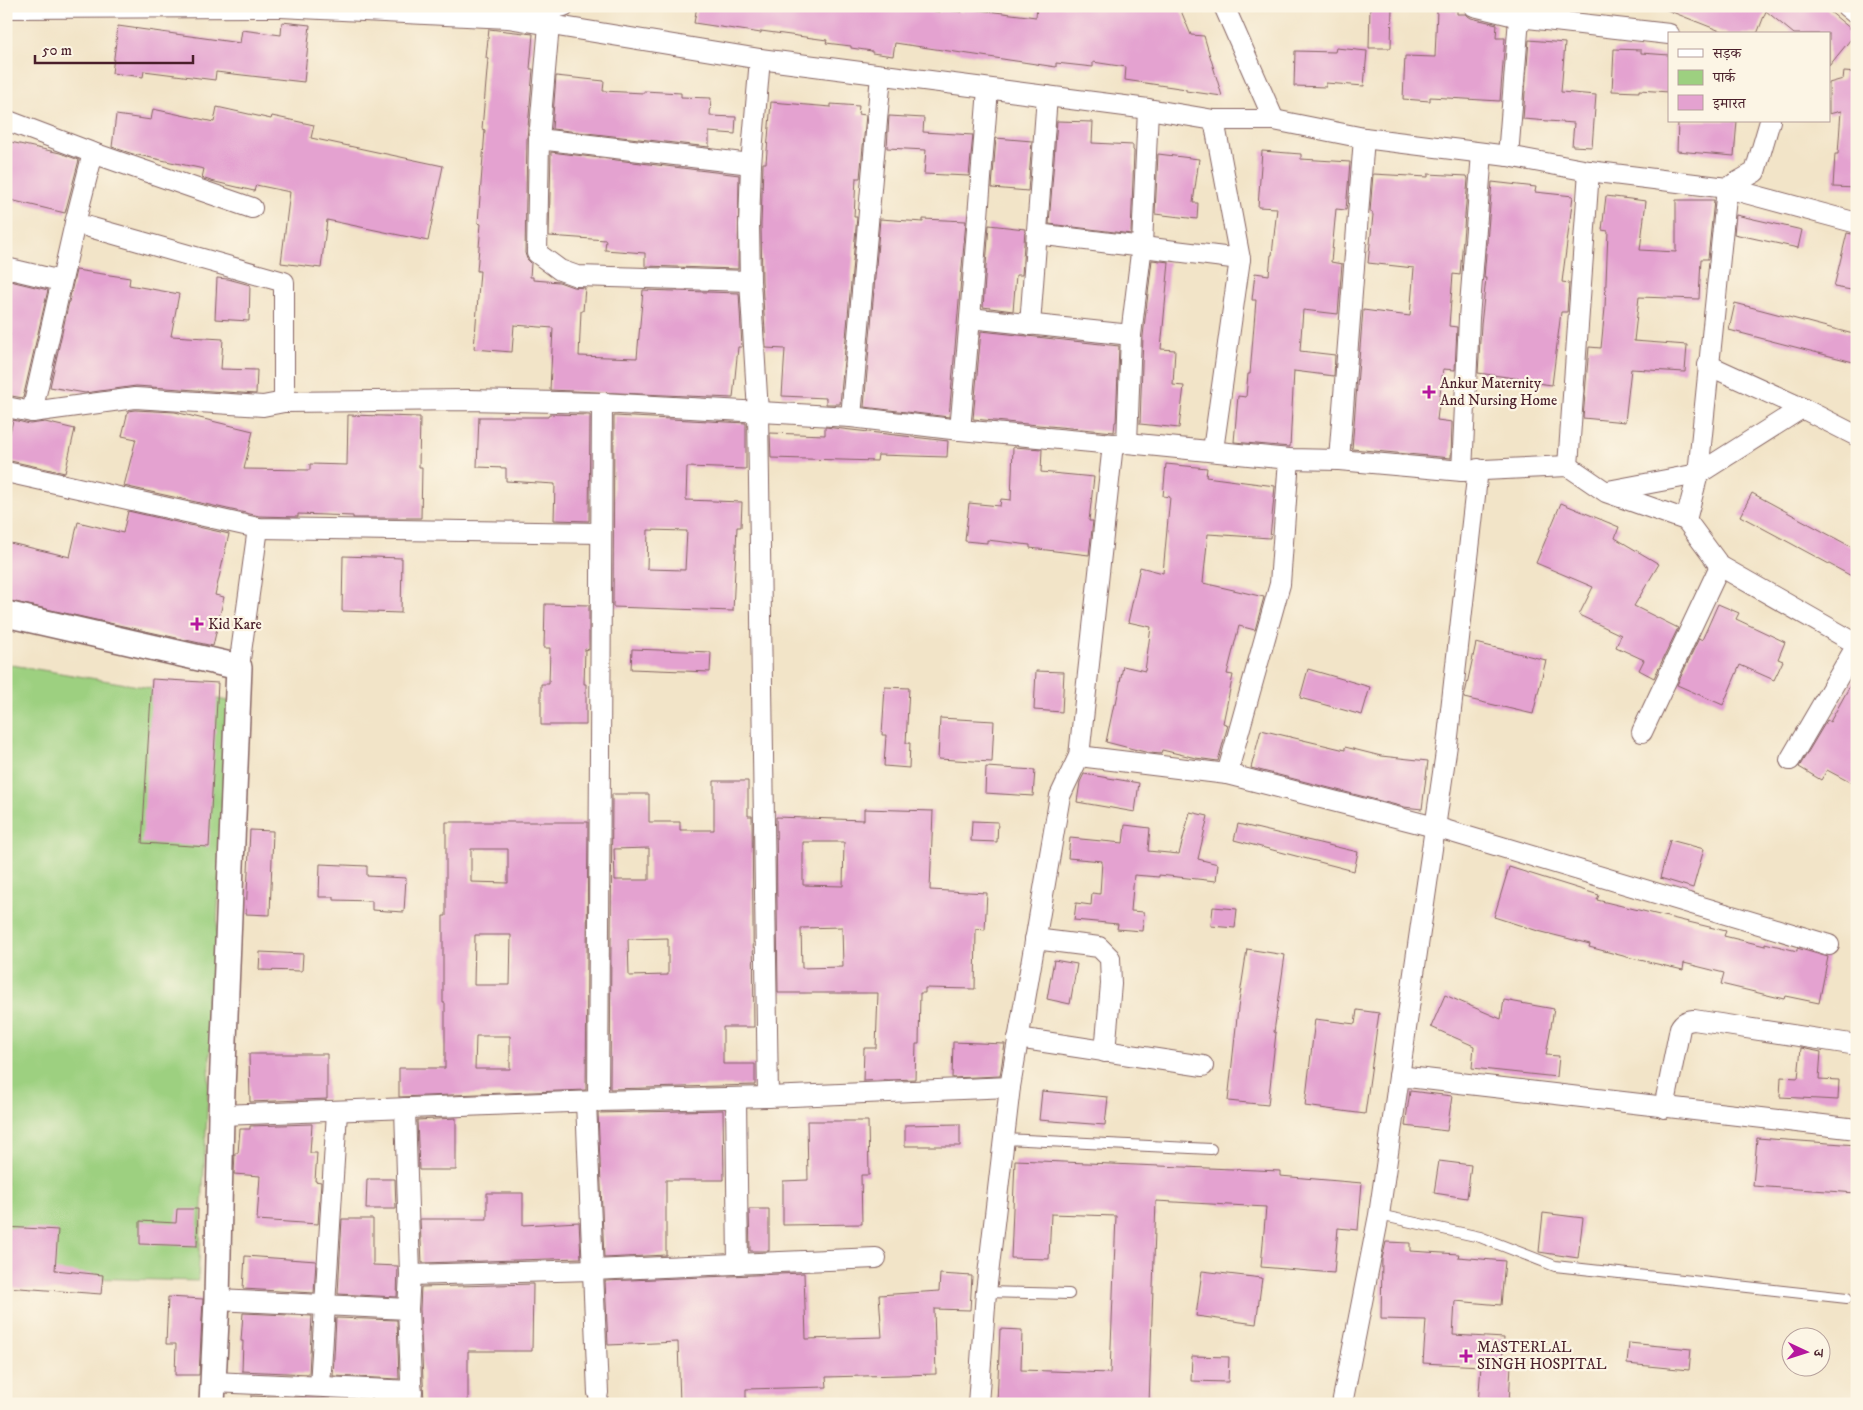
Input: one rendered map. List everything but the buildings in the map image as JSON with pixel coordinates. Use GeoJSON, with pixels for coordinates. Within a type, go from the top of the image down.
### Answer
{"type":"FeatureCollection","features":[{"type":"Feature","properties":{"kind":"street"},"geometry":{"type":"LineString","coordinates":[[508,18],[564,6]]}},
{"type":"Feature","properties":{"kind":"street"},"geometry":{"type":"LineString","coordinates":[[1224,6],[1274,120]]}},
{"type":"Feature","properties":{"kind":"street"},"geometry":{"type":"LineString","coordinates":[[1474,6],[1668,34]]}},
{"type":"Feature","properties":{"kind":"street"},"geometry":{"type":"LineString","coordinates":[[1846,6],[1857,15]]}},
{"type":"Feature","properties":{"kind":"street"},"geometry":{"type":"LineString","coordinates":[[6,8],[280,7],[508,18],[760,60],[1148,109],[1214,120],[1274,120],[1364,138],[1508,156],[1589,172],[1727,188],[1857,223]]}},
{"type":"Feature","properties":{"kind":"street"},"geometry":{"type":"LineString","coordinates":[[1508,156],[1520,12]]}},
{"type":"Feature","properties":{"kind":"street"},"geometry":{"type":"LineString","coordinates":[[549,25],[539,139],[536,253],[560,270],[576,276],[750,281]]}},
{"type":"Feature","properties":{"kind":"street"},"geometry":{"type":"LineString","coordinates":[[760,60],[750,164],[750,281],[758,412],[768,1097]]}},
{"type":"Feature","properties":{"kind":"street"},"geometry":{"type":"LineString","coordinates":[[851,417],[881,75]]}},
{"type":"Feature","properties":{"kind":"street"},"geometry":{"type":"LineString","coordinates":[[960,430],[988,89]]}},
{"type":"Feature","properties":{"kind":"street"},"geometry":{"type":"LineString","coordinates":[[1030,325],[1046,96]]}},
{"type":"Feature","properties":{"kind":"street"},"geometry":{"type":"LineString","coordinates":[[978,1404],[986,1292],[1010,1087],[1060,796],[1079,756],[1120,443],[1142,245],[1148,109]]}},
{"type":"Feature","properties":{"kind":"street"},"geometry":{"type":"LineString","coordinates":[[6,120],[94,154],[252,208]]}},
{"type":"Feature","properties":{"kind":"street"},"geometry":{"type":"LineString","coordinates":[[1213,450],[1240,258],[1214,120]]}},
{"type":"Feature","properties":{"kind":"street"},"geometry":{"type":"LineString","coordinates":[[1727,188],[1755,172],[1770,122]]}},
{"type":"Feature","properties":{"kind":"street"},"geometry":{"type":"LineString","coordinates":[[1339,460],[1364,138]]}},
{"type":"Feature","properties":{"kind":"street"},"geometry":{"type":"LineString","coordinates":[[539,139],[750,164]]}},
{"type":"Feature","properties":{"kind":"street"},"geometry":{"type":"LineString","coordinates":[[1342,1404],[1378,1215],[1447,745],[1470,470],[1468,318],[1482,153]]}},
{"type":"Feature","properties":{"kind":"street"},"geometry":{"type":"LineString","coordinates":[[32,412],[75,223],[94,154]]}},
{"type":"Feature","properties":{"kind":"street"},"geometry":{"type":"LineString","coordinates":[[1568,466],[1589,172]]}},
{"type":"Feature","properties":{"kind":"street"},"geometry":{"type":"LineString","coordinates":[[1686,520],[1698,474],[1727,188]]}},
{"type":"Feature","properties":{"kind":"street"},"geometry":{"type":"LineString","coordinates":[[75,223],[284,282],[284,402]]}},
{"type":"Feature","properties":{"kind":"street"},"geometry":{"type":"LineString","coordinates":[[1037,234],[1240,258]]}},
{"type":"Feature","properties":{"kind":"street"},"geometry":{"type":"LineString","coordinates":[[6,268],[62,281]]}},
{"type":"Feature","properties":{"kind":"street"},"geometry":{"type":"LineString","coordinates":[[970,318],[1131,335]]}},
{"type":"Feature","properties":{"kind":"street"},"geometry":{"type":"LineString","coordinates":[[1708,365],[1802,408],[1857,436]]}},
{"type":"Feature","properties":{"kind":"street"},"geometry":{"type":"LineString","coordinates":[[6,408],[32,412],[135,398],[263,406],[284,402],[467,400],[602,403],[851,417],[960,430],[1213,450],[1289,459],[1339,460],[1470,470],[1568,466],[1606,492],[1686,520],[1720,566],[1857,644],[1790,760]]}},
{"type":"Feature","properties":{"kind":"street"},"geometry":{"type":"LineString","coordinates":[[598,1394],[592,1270],[592,1101],[602,403]]}},
{"type":"Feature","properties":{"kind":"street"},"geometry":{"type":"LineString","coordinates":[[1606,492],[1698,474],[1802,408]]}},
{"type":"Feature","properties":{"kind":"street"},"geometry":{"type":"LineString","coordinates":[[1227,774],[1280,584],[1289,459]]}},
{"type":"Feature","properties":{"kind":"street"},"geometry":{"type":"LineString","coordinates":[[6,472],[258,528],[601,533]]}},
{"type":"Feature","properties":{"kind":"street"},"geometry":{"type":"LineString","coordinates":[[258,528],[239,667],[221,1115],[213,1393],[320,1386],[412,1397],[408,1309],[410,1275],[405,1108]]}},
{"type":"Feature","properties":{"kind":"street"},"geometry":{"type":"LineString","coordinates":[[1642,732],[1720,566]]}},
{"type":"Feature","properties":{"kind":"street"},"geometry":{"type":"LineString","coordinates":[[6,614],[239,667]]}},
{"type":"Feature","properties":{"kind":"street"},"geometry":{"type":"LineString","coordinates":[[1079,756],[1227,774],[1435,828],[1829,945]]}},
{"type":"Feature","properties":{"kind":"street"},"geometry":{"type":"LineString","coordinates":[[1035,939],[1099,947],[1110,958],[1111,984],[1105,1052]]}},
{"type":"Feature","properties":{"kind":"street"},"geometry":{"type":"LineString","coordinates":[[1664,1108],[1680,1028],[1683,1023],[1688,1021],[1704,1021],[1857,1045]]}},
{"type":"Feature","properties":{"kind":"street"},"geometry":{"type":"LineString","coordinates":[[1018,1038],[1203,1066]]}},
{"type":"Feature","properties":{"kind":"street"},"geometry":{"type":"LineString","coordinates":[[1399,1076],[1857,1129]]}},
{"type":"Feature","properties":{"kind":"street"},"geometry":{"type":"LineString","coordinates":[[221,1115],[1010,1087]]}},
{"type":"Feature","properties":{"kind":"street"},"geometry":{"type":"LineString","coordinates":[[736,1098],[738,1264]]}},
{"type":"Feature","properties":{"kind":"street"},"geometry":{"type":"LineString","coordinates":[[320,1386],[337,1112]]}},
{"type":"Feature","properties":{"kind":"street"},"geometry":{"type":"LineString","coordinates":[[410,1275],[592,1270],[876,1258]]}},
{"type":"Feature","properties":{"kind":"street"},"geometry":{"type":"LineString","coordinates":[[217,1300],[408,1309]]}},
{"type":"Feature","properties":{"kind":"lane"},"geometry":{"type":"LineString","coordinates":[[1004,1139],[1211,1150]]}},
{"type":"Feature","properties":{"kind":"lane"},"geometry":{"type":"LineString","coordinates":[[1378,1215],[1480,1237],[1555,1266],[1847,1298]]}},
{"type":"Feature","properties":{"kind":"lane"},"geometry":{"type":"LineString","coordinates":[[986,1292],[1069,1294]]}},
{"type":"Feature","properties":{"kind":"green space"},"geometry":{"type":"Polygon","coordinates":[[[6,664],[229,701],[198,1281],[6,1276],[6,664]]]}},
{"type":"Feature","properties":{"kind":"place","name":"Ankur Maternity And Nursing Home"},"geometry":{"type":"Point","coordinates":[1429,392]}},
{"type":"Feature","properties":{"kind":"place","name":"Kid Kare"},"geometry":{"type":"Point","coordinates":[197,624]}},
{"type":"Feature","properties":{"kind":"place","name":"MASTERLAL SINGH HOSPITAL"},"geometry":{"type":"Point","coordinates":[1466,1356]}}]}
